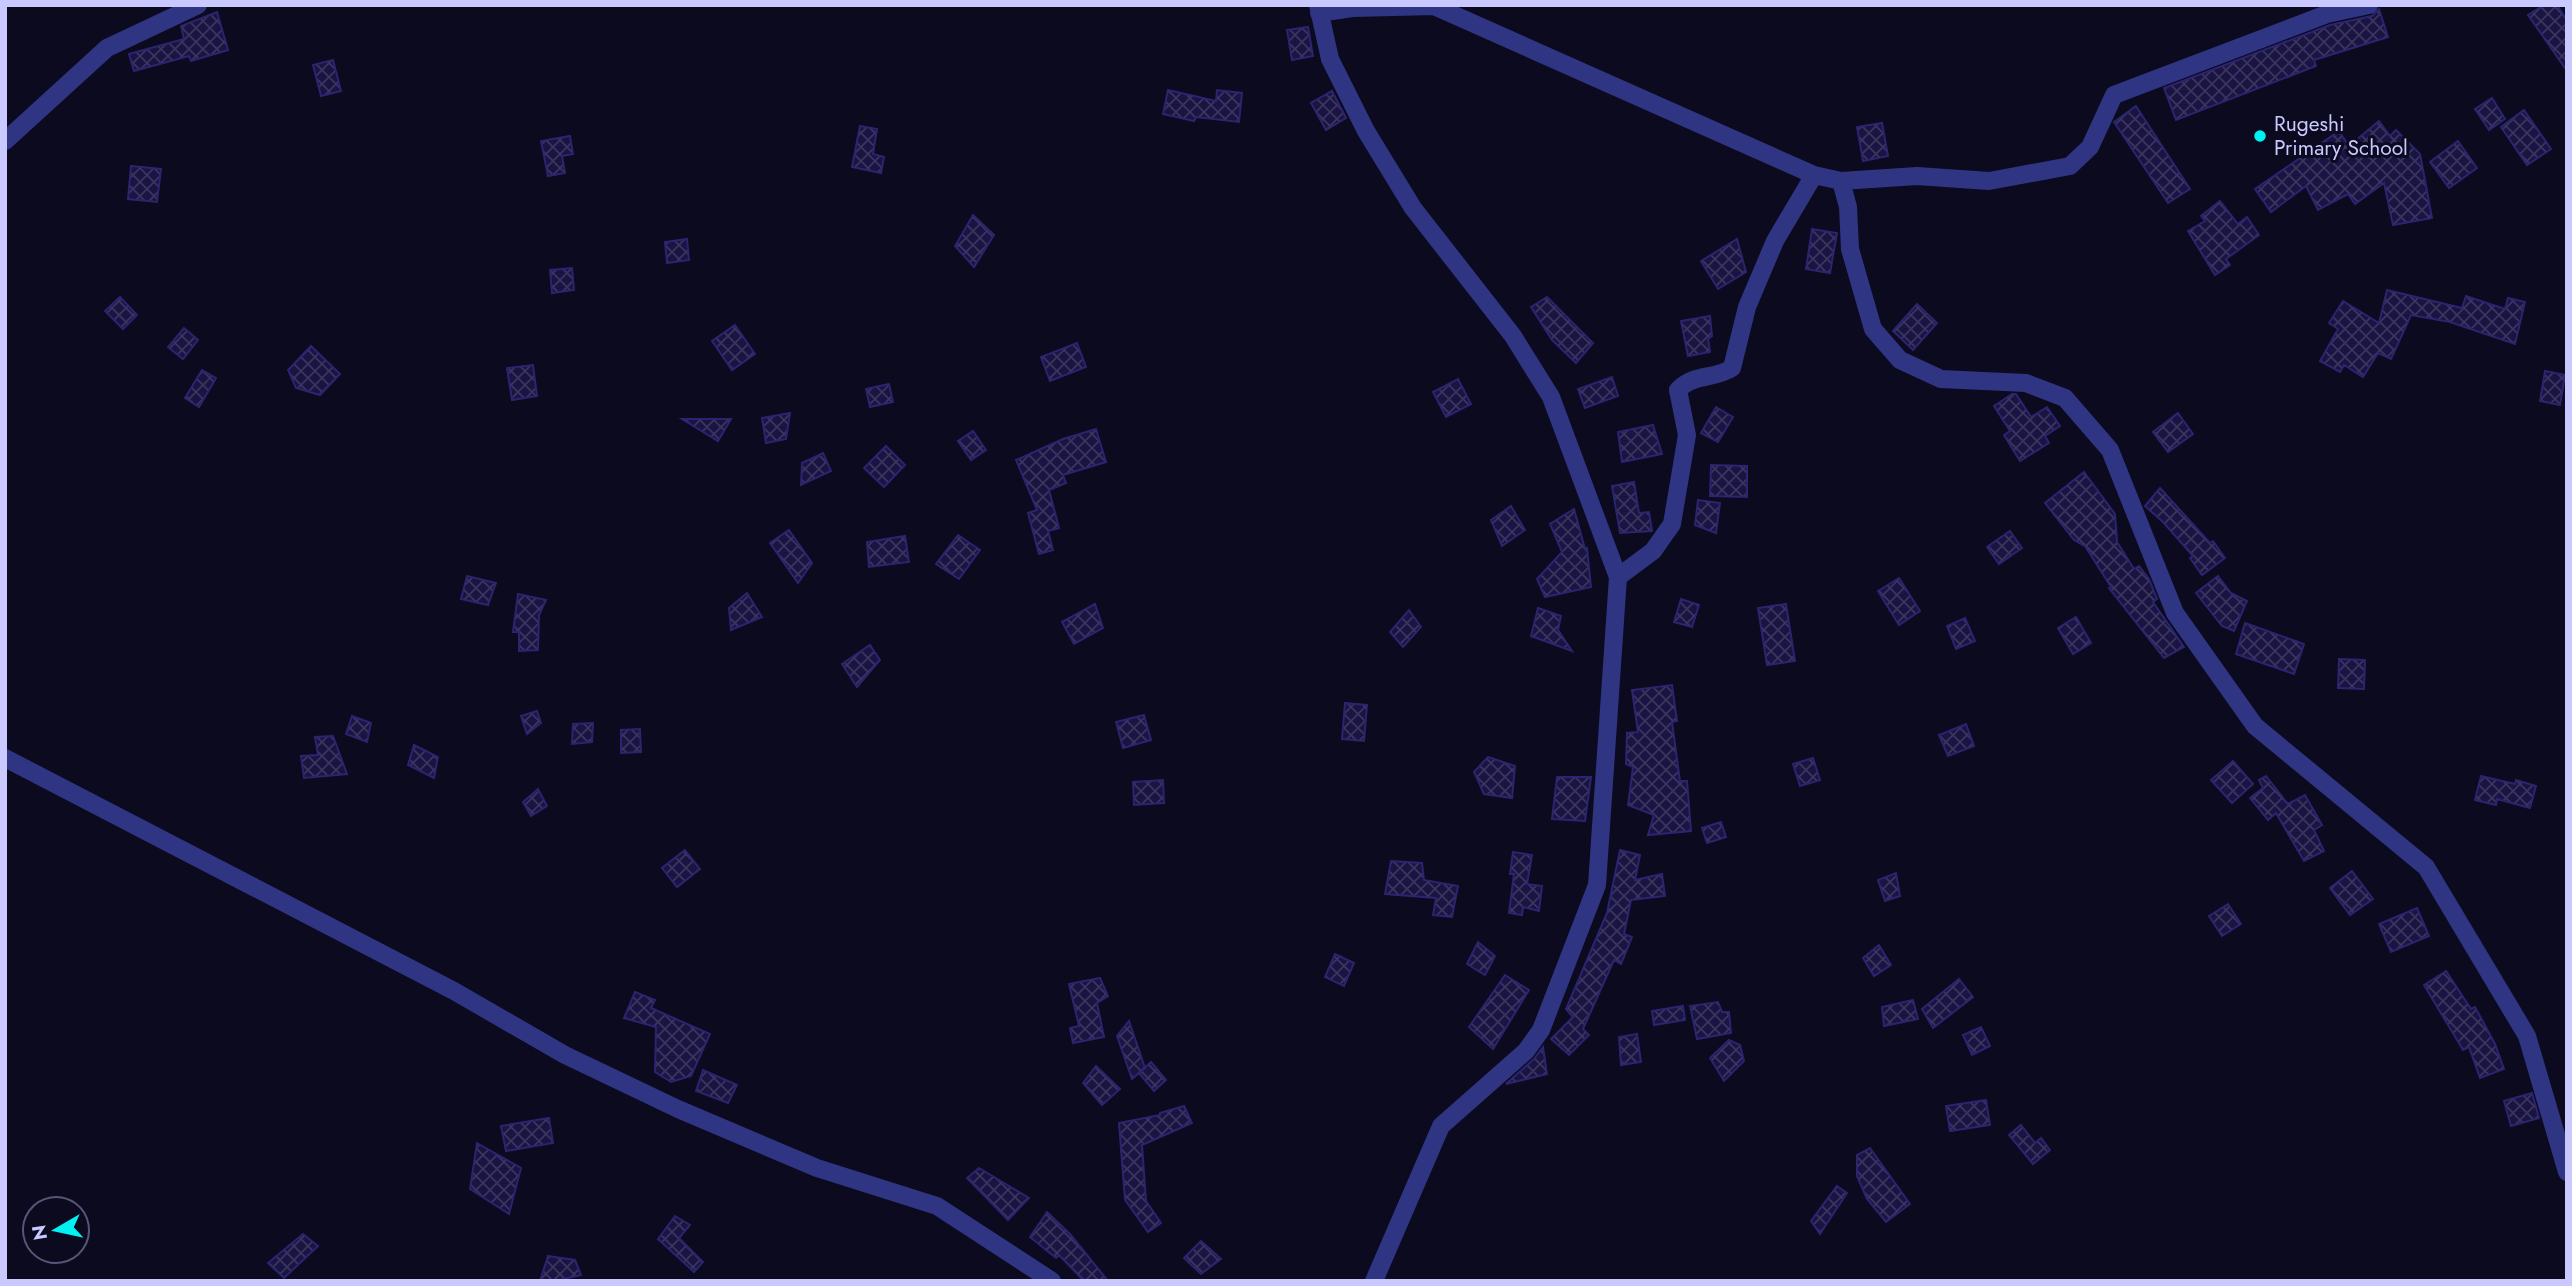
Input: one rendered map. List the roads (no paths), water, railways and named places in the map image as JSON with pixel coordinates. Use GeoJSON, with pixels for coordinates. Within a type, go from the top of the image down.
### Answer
{"type":"FeatureCollection","features":[{"type":"Feature","properties":{"kind":"street"},"geometry":{"type":"LineString","coordinates":[[5,141],[107,48],[198,5]]}},
{"type":"Feature","properties":{"kind":"street"},"geometry":{"type":"LineString","coordinates":[[1374,1281],[1441,1126],[1526,1051],[1541,1030],[1597,885],[1618,576],[1551,397],[1513,336],[1413,208],[1366,131],[1330,59],[1318,9],[1434,6],[1814,175],[1841,181],[1917,176],[1989,181],[2070,166],[2090,147],[2114,95],[2327,14],[2368,5]]}},
{"type":"Feature","properties":{"kind":"street"},"geometry":{"type":"LineString","coordinates":[[1618,576],[1653,551],[1672,524],[1687,435],[1678,390],[1688,380],[1722,375],[1732,368],[1752,296],[1775,241],[1814,175]]}},
{"type":"Feature","properties":{"kind":"street"},"geometry":{"type":"LineString","coordinates":[[1841,181],[1848,207],[1850,249],[1873,328],[1900,360],[1941,379],[2026,383],[2066,398],[2110,450],[2175,613],[2255,726],[2426,867],[2527,1036],[2567,1172]]}},
{"type":"Feature","properties":{"kind":"street"},"geometry":{"type":"LineString","coordinates":[[5,758],[454,991],[565,1055],[678,1109],[817,1168],[937,1206],[1052,1281]]}},
{"type":"Feature","properties":{"kind":"place","name":"Rugeshi Primary School"},"geometry":{"type":"Point","coordinates":[2260,136]}}]}
